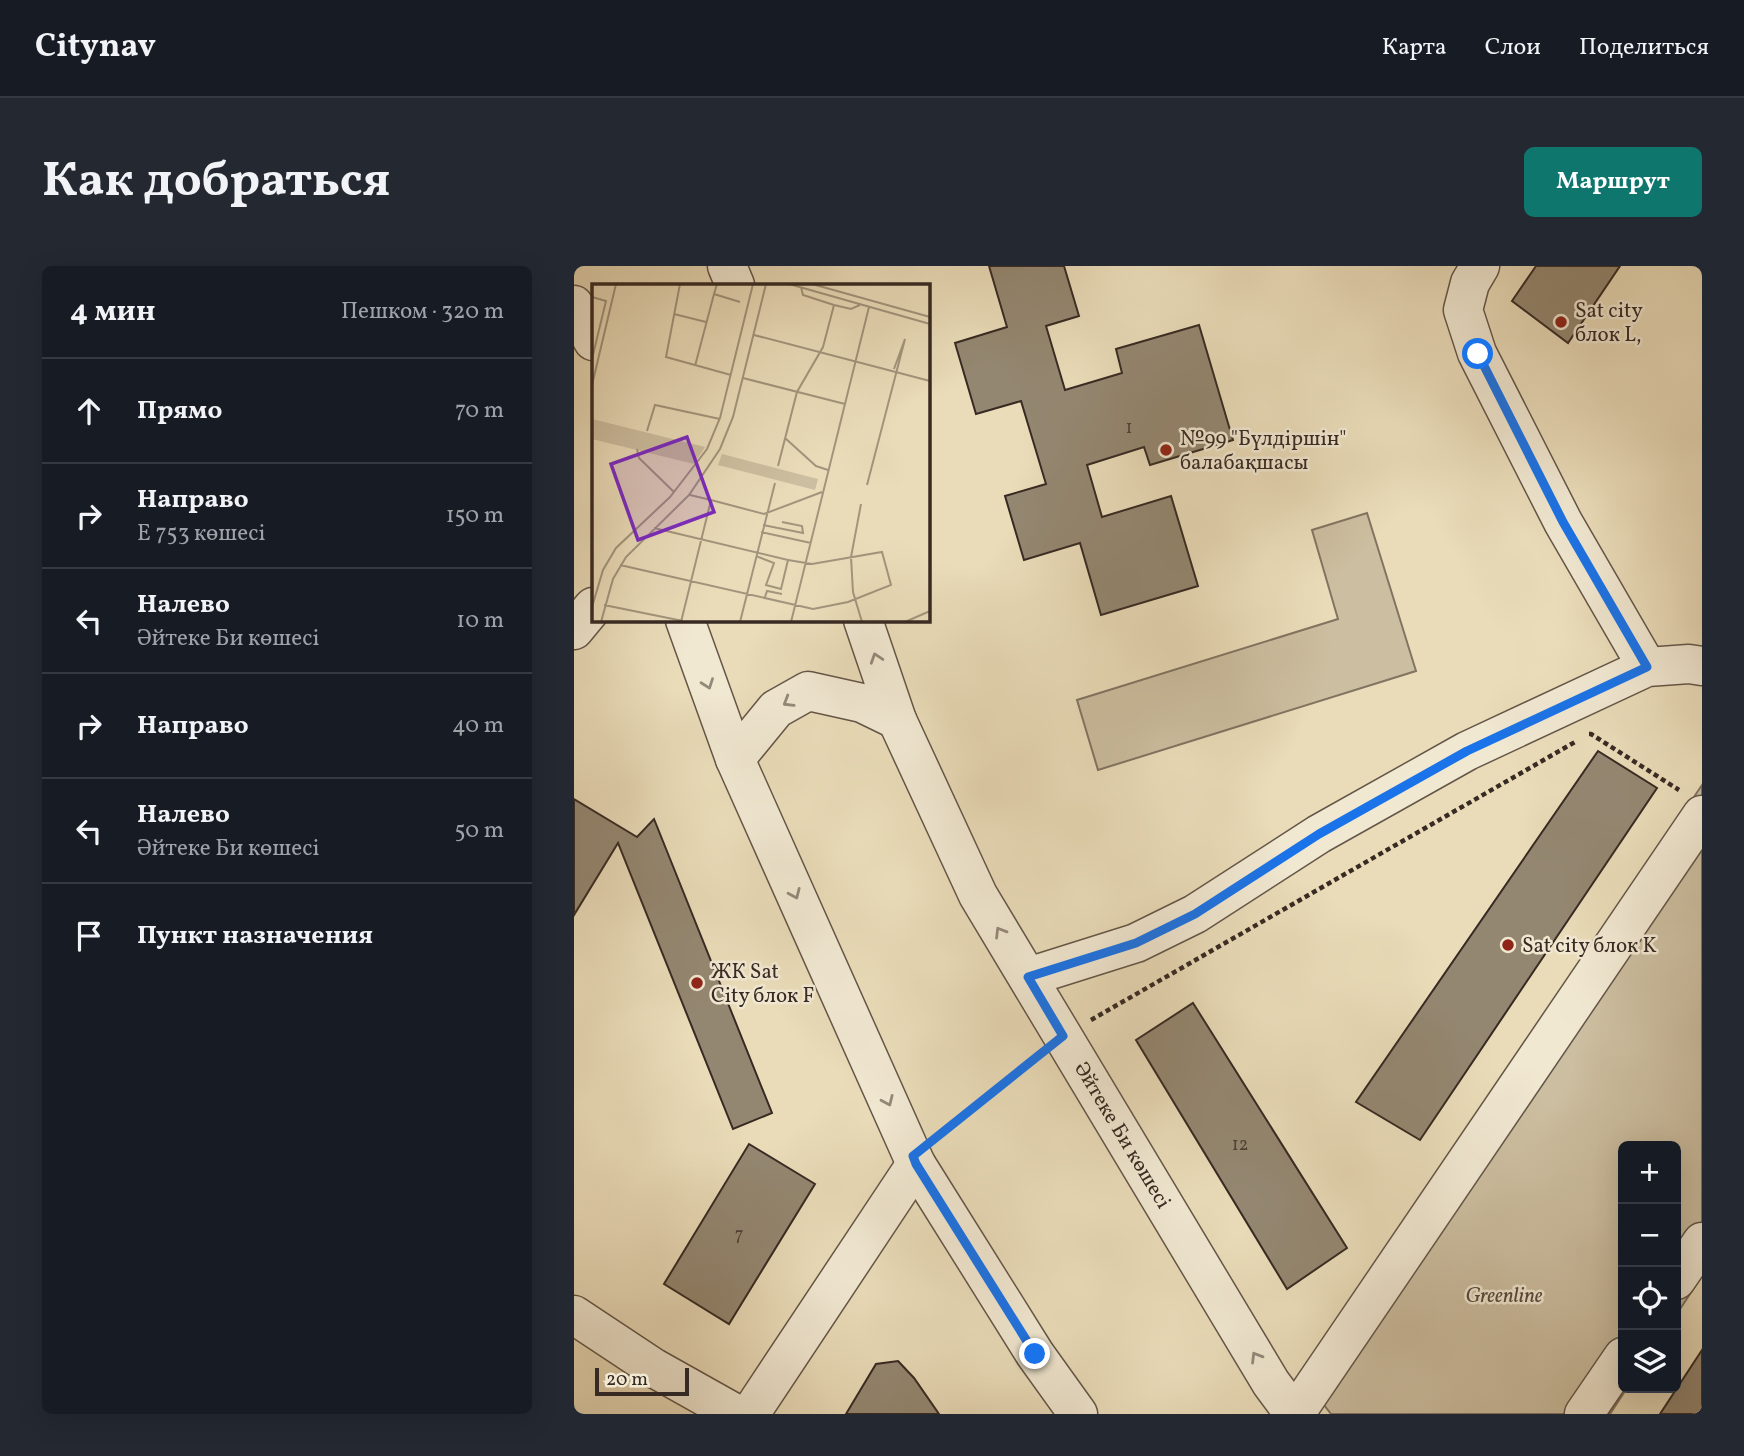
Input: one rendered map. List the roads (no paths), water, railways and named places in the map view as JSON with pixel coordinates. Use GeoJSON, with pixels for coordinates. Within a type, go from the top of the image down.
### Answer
{"type":"FeatureCollection","features":[{"type":"Feature","properties":{"kind":"street"},"geometry":{"type":"LineString","coordinates":[[727,266],[735,284]]}},
{"type":"Feature","properties":{"kind":"street"},"geometry":{"type":"LineString","coordinates":[[1480,266],[1470,283],[1463,310],[1478,354],[1563,522],[1647,667]]}},
{"type":"Feature","properties":{"kind":"street"},"geometry":{"type":"LineString","coordinates":[[574,304],[592,339]]}},
{"type":"Feature","properties":{"kind":"street"},"geometry":{"type":"LineString","coordinates":[[574,630],[592,608]]}},
{"type":"Feature","properties":{"kind":"street"},"geometry":{"type":"LineString","coordinates":[[685,621],[735,759],[914,1160],[1035,1354],[1079,1414]]}},
{"type":"Feature","properties":{"kind":"street","name":"Әйтеке Би көшесі"},"geometry":{"type":"LineString","coordinates":[[863,621],[897,720],[978,895],[1272,1383],[1294,1414]]}},
{"type":"Feature","properties":{"kind":"street"},"geometry":{"type":"LineString","coordinates":[[1028,977],[1136,943],[1195,914],[1319,834],[1467,751],[1647,667],[1689,664],[1702,666]]}},
{"type":"Feature","properties":{"kind":"street"},"geometry":{"type":"LineString","coordinates":[[735,759],[776,709],[808,691],[862,703],[897,720]]}},
{"type":"Feature","properties":{"kind":"street"},"geometry":{"type":"LineString","coordinates":[[1294,1414],[1691,803]]}},
{"type":"Feature","properties":{"kind":"street"},"geometry":{"type":"LineString","coordinates":[[750,1414],[914,1160]]}},
{"type":"Feature","properties":{"kind":"street"},"geometry":{"type":"LineString","coordinates":[[1681,1273],[1702,1242]]}},
{"type":"Feature","properties":{"kind":"street"},"geometry":{"type":"LineString","coordinates":[[574,1315],[654,1367],[736,1414]]}},
{"type":"Feature","properties":{"kind":"street"},"geometry":{"type":"LineString","coordinates":[[1584,1414],[1618,1364]]}},
{"type":"Feature","properties":{"kind":"place","name":"Sat city блок L,"},"geometry":{"type":"Point","coordinates":[1561,322]}},
{"type":"Feature","properties":{"kind":"place","name":"№99 \"Бүлдіршін\" балабақшасы"},"geometry":{"type":"Point","coordinates":[1166,450]}},
{"type":"Feature","properties":{"kind":"place","name":"Sat city блок K"},"geometry":{"type":"Point","coordinates":[1508,945]}},
{"type":"Feature","properties":{"kind":"place","name":"ЖК Sat City блок F"},"geometry":{"type":"Point","coordinates":[697,983]}},
{"type":"Feature","properties":{"kind":"park label","name":"Greenline"},"geometry":{"type":"Point","coordinates":[1504,1295]}}]}
